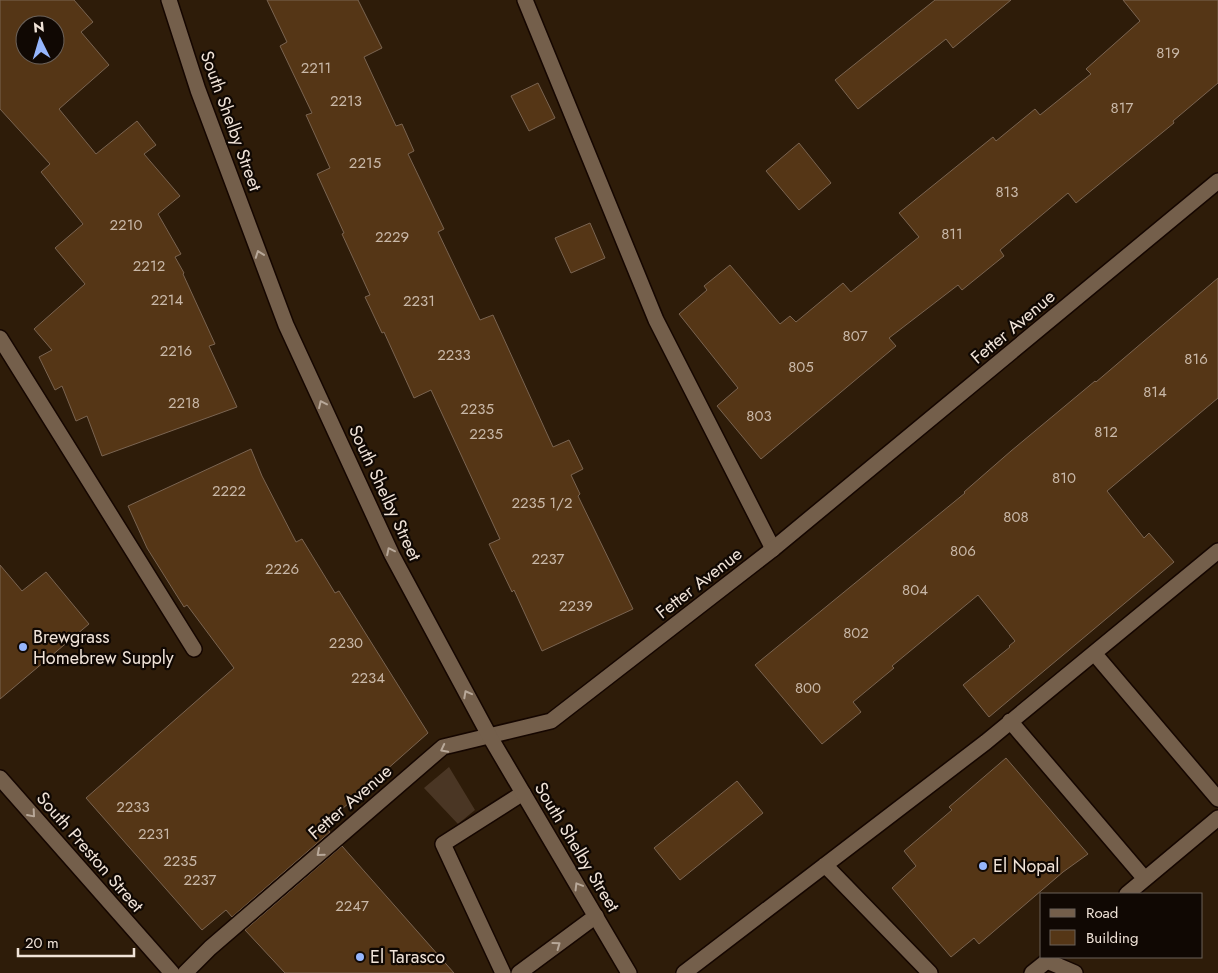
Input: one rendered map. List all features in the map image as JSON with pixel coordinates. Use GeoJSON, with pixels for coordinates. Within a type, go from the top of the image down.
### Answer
{"type":"FeatureCollection","features":[{"type":"Feature","properties":{"kind":"main road","name":"South Shelby Street"},"geometry":{"type":"LineString","coordinates":[[168,0],[198,90],[286,325],[392,556],[490,737],[629,973]]}},
{"type":"Feature","properties":{"kind":"main road"},"geometry":{"type":"LineString","coordinates":[[525,0],[656,320],[773,549]]}},
{"type":"Feature","properties":{"kind":"main road","name":"Fetter Avenue"},"geometry":{"type":"LineString","coordinates":[[185,973],[229,931],[443,747],[551,721],[773,549],[1218,181]]}},
{"type":"Feature","properties":{"kind":"main road"},"geometry":{"type":"LineString","coordinates":[[0,338],[194,649]]}},
{"type":"Feature","properties":{"kind":"main road"},"geometry":{"type":"LineString","coordinates":[[684,973],[1010,721],[1218,551]]}},
{"type":"Feature","properties":{"kind":"main road"},"geometry":{"type":"LineString","coordinates":[[1094,653],[1218,799]]}},
{"type":"Feature","properties":{"kind":"main road"},"geometry":{"type":"LineString","coordinates":[[1010,721],[1145,879]]}},
{"type":"Feature","properties":{"kind":"main road","name":"South Preston Street"},"geometry":{"type":"LineString","coordinates":[[0,778],[172,973]]}},
{"type":"Feature","properties":{"kind":"main road"},"geometry":{"type":"LineString","coordinates":[[503,973],[442,844],[523,793]]}},
{"type":"Feature","properties":{"kind":"main road"},"geometry":{"type":"LineString","coordinates":[[1128,893],[1218,818]]}},
{"type":"Feature","properties":{"kind":"main road"},"geometry":{"type":"LineString","coordinates":[[825,865],[930,973]]}},
{"type":"Feature","properties":{"kind":"main road"},"geometry":{"type":"LineString","coordinates":[[519,973],[596,916]]}},
{"type":"Feature","properties":{"kind":"main road"},"geometry":{"type":"LineString","coordinates":[[1032,973],[1049,963],[1075,973]]}},
{"type":"Feature","properties":{"kind":"shaded area"},"geometry":{"type":"Polygon","coordinates":[[[449,767],[475,810],[458,824],[424,788],[449,767]]]}},
{"type":"Feature","properties":{"kind":"building"},"geometry":{"type":"Polygon","coordinates":[[[0,0],[74,0],[93,22],[81,32],[109,65],[59,109],[96,154],[137,121],[156,145],[144,154],[180,196],[158,214],[181,254],[175,257],[215,344],[209,346],[237,407],[102,456],[87,416],[76,421],[62,386],[55,390],[39,357],[52,350],[34,329],[85,284],[55,248],[83,224],[41,172],[50,164],[0,109],[0,0]]]}},
{"type":"Feature","properties":{"kind":"building"},"geometry":{"type":"Polygon","coordinates":[[[267,0],[358,0],[382,48],[364,57],[396,126],[402,124],[414,151],[408,154],[444,229],[438,232],[480,320],[493,315],[553,447],[569,440],[583,469],[571,475],[580,494],[578,496],[633,609],[542,651],[514,590],[512,592],[489,544],[500,539],[431,390],[414,398],[384,332],[382,333],[365,297],[370,295],[317,174],[330,168],[306,115],[312,113],[280,46],[287,42],[267,0]]]}},
{"type":"Feature","properties":{"kind":"building"},"geometry":{"type":"Polygon","coordinates":[[[935,0],[1011,0],[953,48],[946,39],[858,109],[835,80],[935,0]]]}},
{"type":"Feature","properties":{"kind":"building"},"geometry":{"type":"Polygon","coordinates":[[[1123,0],[1218,0],[1218,83],[1173,121],[1174,123],[1076,203],[1068,193],[1000,250],[1004,256],[962,290],[958,285],[889,338],[896,346],[761,459],[717,406],[738,388],[679,314],[707,290],[704,286],[730,265],[780,324],[790,316],[796,322],[843,283],[851,292],[919,237],[899,213],[993,137],[996,141],[1035,109],[1040,115],[1091,74],[1086,69],[1140,21],[1123,0]]]}},
{"type":"Feature","properties":{"kind":"building"},"geometry":{"type":"Polygon","coordinates":[[[538,83],[555,118],[529,131],[511,96],[538,83]]]}},
{"type":"Feature","properties":{"kind":"building"},"geometry":{"type":"Polygon","coordinates":[[[799,143],[831,183],[799,210],[766,171],[799,143]]]}},
{"type":"Feature","properties":{"kind":"building"},"geometry":{"type":"Polygon","coordinates":[[[590,223],[605,258],[571,273],[555,238],[590,223]]]}},
{"type":"Feature","properties":{"kind":"building"},"geometry":{"type":"Polygon","coordinates":[[[1218,278],[1218,398],[1107,491],[1144,538],[1149,533],[1174,562],[989,717],[963,685],[1015,641],[978,595],[892,666],[894,668],[853,702],[861,712],[822,744],[755,665],[965,493],[1011,451],[1096,382],[1218,278]]]}},
{"type":"Feature","properties":{"kind":"building"},"geometry":{"type":"Polygon","coordinates":[[[251,449],[262,476],[296,542],[302,539],[335,593],[339,591],[428,733],[324,825],[330,832],[232,917],[226,910],[202,930],[86,798],[234,668],[187,605],[184,607],[147,548],[128,506],[251,449]]]}},
{"type":"Feature","properties":{"kind":"building"},"geometry":{"type":"Polygon","coordinates":[[[0,565],[22,591],[46,572],[89,624],[0,699],[0,565]]]}},
{"type":"Feature","properties":{"kind":"building"},"geometry":{"type":"Polygon","coordinates":[[[1006,758],[1088,854],[1063,872],[979,944],[974,938],[951,957],[892,888],[916,866],[904,851],[952,810],[949,807],[1006,758]]]}},
{"type":"Feature","properties":{"kind":"building"},"geometry":{"type":"Polygon","coordinates":[[[737,781],[763,813],[680,880],[654,848],[737,781]]]}},
{"type":"Feature","properties":{"kind":"building"},"geometry":{"type":"Polygon","coordinates":[[[342,846],[454,973],[285,973],[245,930],[342,846]]]}},
{"type":"Feature","properties":{"kind":"place","name":"Brewgrass Homebrew Supply"},"geometry":{"type":"Point","coordinates":[23,647]}},
{"type":"Feature","properties":{"kind":"place","name":"El Nopal"},"geometry":{"type":"Point","coordinates":[983,866]}},
{"type":"Feature","properties":{"kind":"place","name":"El Tarasco"},"geometry":{"type":"Point","coordinates":[360,957]}}]}
